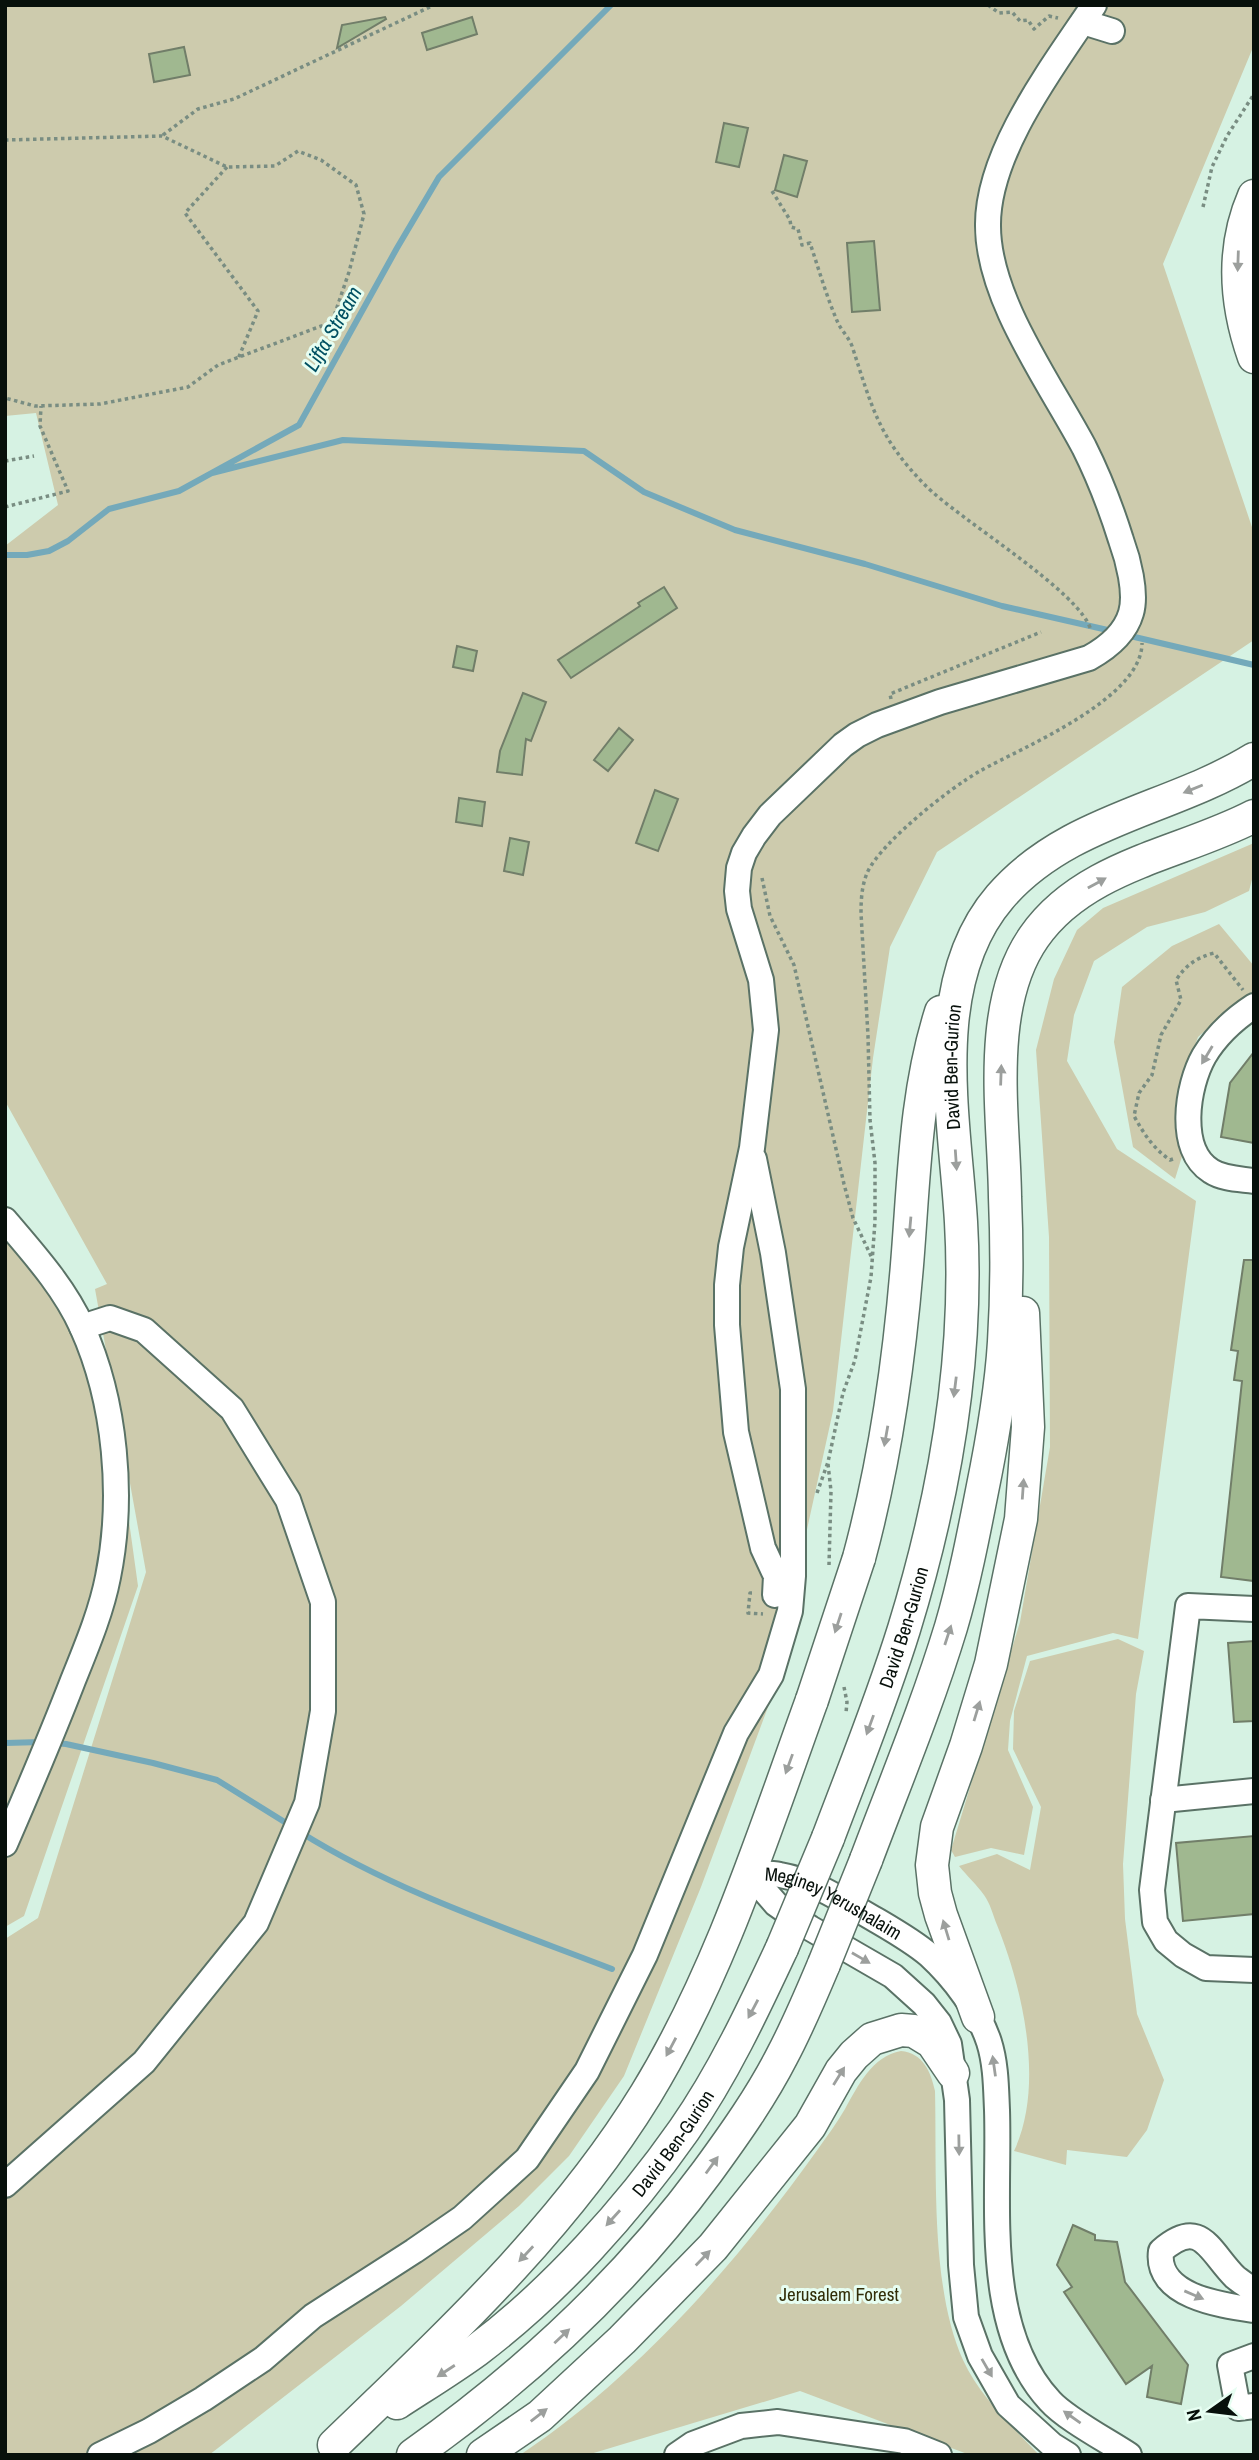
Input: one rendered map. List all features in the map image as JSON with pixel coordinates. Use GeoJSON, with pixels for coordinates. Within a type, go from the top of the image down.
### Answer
{"type":"FeatureCollection","features":[{"type":"Feature","properties":{"kind":"main road"},"geometry":{"type":"LineString","coordinates":[[1254,196],[1244,220],[1237,258],[1239,301],[1254,357]]}},
{"type":"Feature","properties":{"kind":"main road","name":"David Ben-Gurion"},"geometry":{"type":"LineString","coordinates":[[327,2450],[477,2350],[527,2307],[575,2261],[645,2182],[685,2129],[716,2078],[782,1948],[828,1838],[903,1630],[937,1502],[950,1427],[964,1286],[952,1092],[952,1034],[954,998],[964,960],[979,925],[1000,896],[1029,869],[1070,841],[1117,818],[1233,772],[1254,759]]}},
{"type":"Feature","properties":{"kind":"main road"},"geometry":{"type":"LineString","coordinates":[[413,2455],[506,2385],[555,2343],[653,2241],[719,2156],[757,2101],[782,2057],[824,1964],[866,1860],[940,1660],[952,1625],[973,1539],[992,1443],[1004,1345],[1007,1271],[1000,1079],[1006,1013],[1015,972],[1034,937],[1056,911],[1081,892],[1110,875],[1254,816]]}},
{"type":"Feature","properties":{"kind":"main road"},"geometry":{"type":"LineString","coordinates":[[327,2450],[503,2279],[535,2244],[591,2173],[646,2094],[718,1952],[812,1700],[859,1558],[879,1472],[896,1371],[925,1074],[944,1000],[958,965],[979,925]]}},
{"type":"Feature","properties":{"kind":"main road"},"geometry":{"type":"LineString","coordinates":[[978,2017],[938,1904],[932,1865],[937,1827],[966,1746],[990,1664],[1021,1519],[1028,1427],[1024,1321],[1005,1192]]}},
{"type":"Feature","properties":{"kind":"main road"},"geometry":{"type":"LineString","coordinates":[[483,2455],[540,2416],[622,2340],[713,2247],[810,2126],[847,2063],[872,2039],[901,2030],[914,2031],[932,2042],[953,2073]]}},
{"type":"Feature","properties":{"kind":"street"},"geometry":{"type":"LineString","coordinates":[[772,1605],[776,1576],[763,1548],[736,1432],[728,1365],[727,1284],[731,1247],[752,1148],[766,1013],[761,980],[739,909],[739,869],[754,836],[770,815],[843,745],[857,735],[940,702],[1089,658],[1107,648],[1119,635],[1132,612],[1129,569],[1113,513],[1098,476],[1005,300],[988,246],[990,192],[1010,139],[1085,19],[1112,31]]}},
{"type":"Feature","properties":{"kind":"street"},"geometry":{"type":"LineString","coordinates":[[1249,998],[1203,1058],[1192,1089],[1187,1127],[1196,1156],[1212,1172],[1254,1181]]}},
{"type":"Feature","properties":{"kind":"street"},"geometry":{"type":"LineString","coordinates":[[100,2455],[149,2431],[263,2359],[313,2316],[462,2218],[527,2159],[587,2071],[645,1955],[736,1733],[771,1675],[790,1611],[793,1389],[773,1253],[752,1148]]}},
{"type":"Feature","properties":{"kind":"street"},"geometry":{"type":"LineString","coordinates":[[5,1220],[48,1271],[82,1327],[103,1389],[115,1450],[116,1517],[108,1578],[93,1629],[46,1751],[5,1844]]}},
{"type":"Feature","properties":{"kind":"street"},"geometry":{"type":"LineString","coordinates":[[5,2185],[144,2062],[256,1923],[307,1803],[323,1711],[323,1601],[288,1500],[232,1409],[144,1330],[110,1318],[82,1327]]}},
{"type":"Feature","properties":{"kind":"street"},"geometry":{"type":"LineString","coordinates":[[1254,1609],[1188,1606],[1152,1890],[1155,1922],[1166,1941],[1183,1955],[1206,1968],[1254,1970]]}},
{"type":"Feature","properties":{"kind":"street"},"geometry":{"type":"LineString","coordinates":[[1163,1800],[1254,1791]]}},
{"type":"Feature","properties":{"kind":"street","name":"Meginey Yerushalaim"},"geometry":{"type":"LineString","coordinates":[[749,1873],[781,1875],[812,1884],[886,1926],[928,1954],[951,1979],[978,2017],[989,2041],[995,2068],[996,2214],[1003,2295],[1014,2339],[1033,2379],[1051,2403],[1129,2455]]}},
{"type":"Feature","properties":{"kind":"street","name":"Meginey Yerushalaim"},"geometry":{"type":"LineString","coordinates":[[749,1873],[776,1904],[810,1928],[893,1976],[925,2004],[939,2023],[949,2044],[957,2100],[961,2265],[966,2317],[980,2356],[1008,2405],[1061,2451]]}},
{"type":"Feature","properties":{"kind":"street"},"geometry":{"type":"LineString","coordinates":[[1254,2291],[1235,2277],[1212,2248],[1192,2235],[1176,2238],[1161,2251],[1159,2264],[1166,2278],[1183,2290],[1213,2303],[1254,2310]]}},
{"type":"Feature","properties":{"kind":"street"},"geometry":{"type":"LineString","coordinates":[[1254,2356],[1230,2365],[1238,2408],[1254,2406]]}},
{"type":"Feature","properties":{"kind":"street"},"geometry":{"type":"LineString","coordinates":[[677,2455],[693,2444],[741,2426],[778,2422],[904,2441],[939,2455]]}},
{"type":"Feature","properties":{"kind":"path"},"geometry":{"type":"LineString","coordinates":[[162,136],[198,108],[234,99],[434,5]]}},
{"type":"Feature","properties":{"kind":"path"},"geometry":{"type":"LineString","coordinates":[[988,5],[999,13],[1012,12],[1020,21],[1028,20],[1034,29],[1049,16],[1068,21],[1068,24],[1085,19]]}},
{"type":"Feature","properties":{"kind":"path"},"geometry":{"type":"LineString","coordinates":[[1203,207],[1212,167],[1227,136],[1254,94]]}},
{"type":"Feature","properties":{"kind":"path"},"geometry":{"type":"LineString","coordinates":[[5,140],[162,136],[228,167],[275,166],[298,150],[321,160],[356,185],[364,214],[332,323],[218,365],[188,387],[100,404],[41,406],[5,398]]}},
{"type":"Feature","properties":{"kind":"path"},"geometry":{"type":"LineString","coordinates":[[228,167],[185,213],[258,311],[238,359]]}},
{"type":"Feature","properties":{"kind":"path"},"geometry":{"type":"LineString","coordinates":[[772,191],[790,219],[791,227],[798,229],[802,245],[810,243],[839,326],[851,343],[876,418],[894,449],[940,499],[1049,581],[1083,615],[1091,629],[1089,658]]}},
{"type":"Feature","properties":{"kind":"path"},"geometry":{"type":"LineString","coordinates":[[5,507],[68,491],[40,426],[41,406]]}},
{"type":"Feature","properties":{"kind":"path"},"geometry":{"type":"LineString","coordinates":[[5,461],[34,456]]}},
{"type":"Feature","properties":{"kind":"path"},"geometry":{"type":"LineString","coordinates":[[890,694],[1041,632]]}},
{"type":"Feature","properties":{"kind":"path"},"geometry":{"type":"LineString","coordinates":[[762,871],[770,916],[794,965],[853,1218],[872,1259]]}},
{"type":"Feature","properties":{"kind":"path"},"geometry":{"type":"LineString","coordinates":[[1196,1156],[1170,1160],[1157,1150],[1134,1116],[1139,1093],[1152,1075],[1161,1035],[1181,1000],[1176,980],[1185,967],[1200,957],[1214,953],[1249,998]]}},
{"type":"Feature","properties":{"kind":"path"},"geometry":{"type":"LineString","coordinates":[[748,1612],[772,1605]]}},
{"type":"Feature","properties":{"kind":"green space"},"geometry":{"type":"Polygon","coordinates":[[[5,5],[1254,5],[1254,45],[1163,264],[1254,533],[1254,640],[937,852],[890,947],[873,1058],[833,1411],[768,1707],[701,1887],[624,2076],[569,2156],[519,2206],[401,2306],[209,2455],[5,2455],[5,1939],[38,1918],[146,1572],[95,1289],[107,1284],[5,1101],[5,546],[58,505],[36,413],[5,416],[5,5]]]}},
{"type":"Feature","properties":{"kind":"green space"},"geometry":{"type":"Polygon","coordinates":[[[1254,843],[1254,872],[1249,891],[1205,912],[1147,927],[1094,961],[1074,1015],[1067,1061],[1117,1149],[1196,1201],[1138,1639],[1113,1633],[1027,1656],[1010,1721],[1008,1750],[1033,1807],[1024,1855],[991,1848],[955,1857],[951,1850],[1020,1622],[1050,1447],[1049,1237],[1036,1050],[1054,979],[1077,930],[1103,908],[1254,843]]]}},
{"type":"Feature","properties":{"kind":"green space"},"geometry":{"type":"Polygon","coordinates":[[[1219,924],[1254,966],[1254,992],[1229,1009],[1198,1037],[1187,1068],[1184,1150],[1175,1179],[1133,1147],[1114,1042],[1122,987],[1172,946],[1219,924]]]}},
{"type":"Feature","properties":{"kind":"green space"},"geometry":{"type":"Polygon","coordinates":[[[5,1232],[97,1336],[118,1442],[138,1586],[24,1916],[5,1927],[5,1232]]]}},
{"type":"Feature","properties":{"kind":"green space"},"geometry":{"type":"Polygon","coordinates":[[[1118,1639],[1144,1651],[1136,1694],[1123,1864],[1125,1919],[1137,2014],[1164,2080],[1147,2130],[1127,2157],[1067,2150],[1066,2165],[1014,2151],[1023,2125],[1028,2097],[1027,2038],[1022,2007],[990,1905],[959,1866],[997,1854],[1030,1870],[1041,1807],[1013,1749],[1014,1711],[1030,1661],[1118,1639]]]}},
{"type":"Feature","properties":{"kind":"green space","name":"Jerusalem Forest"},"geometry":{"type":"Polygon","coordinates":[[[901,2051],[915,2055],[925,2065],[935,2091],[937,2228],[945,2299],[952,2331],[963,2360],[978,2386],[1039,2455],[970,2455],[800,2391],[587,2455],[520,2455],[605,2390],[682,2316],[719,2276],[786,2192],[835,2124],[867,2073],[882,2059],[901,2051]]]}},
{"type":"Feature","properties":{"kind":"building"},"geometry":{"type":"Polygon","coordinates":[[[385,17],[386,19],[337,48],[342,25],[385,17]]]}},
{"type":"Feature","properties":{"kind":"building"},"geometry":{"type":"Polygon","coordinates":[[[472,17],[477,34],[427,50],[422,33],[472,17]]]}},
{"type":"Feature","properties":{"kind":"building"},"geometry":{"type":"Polygon","coordinates":[[[184,47],[190,75],[154,82],[149,54],[184,47]]]}},
{"type":"Feature","properties":{"kind":"building"},"geometry":{"type":"Polygon","coordinates":[[[724,123],[748,128],[739,167],[716,162],[724,123]]]}},
{"type":"Feature","properties":{"kind":"building"},"geometry":{"type":"Polygon","coordinates":[[[784,155],[807,161],[797,197],[775,190],[784,155]]]}},
{"type":"Feature","properties":{"kind":"building"},"geometry":{"type":"Polygon","coordinates":[[[874,241],[880,310],[852,312],[847,243],[874,241]]]}},
{"type":"Feature","properties":{"kind":"building"},"geometry":{"type":"Polygon","coordinates":[[[664,587],[677,608],[571,678],[558,660],[664,587]]]}},
{"type":"Feature","properties":{"kind":"building"},"geometry":{"type":"Polygon","coordinates":[[[457,646],[477,651],[473,671],[453,667],[457,646]]]}},
{"type":"Feature","properties":{"kind":"building"},"geometry":{"type":"Polygon","coordinates":[[[523,693],[546,702],[531,741],[526,739],[522,775],[497,772],[500,751],[523,693]]]}},
{"type":"Feature","properties":{"kind":"building"},"geometry":{"type":"Polygon","coordinates":[[[619,728],[633,740],[608,771],[594,760],[619,728]]]}},
{"type":"Feature","properties":{"kind":"building"},"geometry":{"type":"Polygon","coordinates":[[[655,790],[678,799],[658,851],[636,843],[655,790]]]}},
{"type":"Feature","properties":{"kind":"building"},"geometry":{"type":"Polygon","coordinates":[[[459,798],[485,802],[482,826],[456,822],[459,798]]]}},
{"type":"Feature","properties":{"kind":"building"},"geometry":{"type":"Polygon","coordinates":[[[510,838],[529,842],[523,875],[504,871],[510,838]]]}},
{"type":"Feature","properties":{"kind":"building"},"geometry":{"type":"Polygon","coordinates":[[[1254,1052],[1254,1143],[1221,1137],[1230,1083],[1254,1052]]]}},
{"type":"Feature","properties":{"kind":"building"},"geometry":{"type":"Polygon","coordinates":[[[1244,1260],[1254,1260],[1254,1581],[1221,1577],[1242,1381],[1234,1380],[1238,1351],[1231,1350],[1244,1260]]]}},
{"type":"Feature","properties":{"kind":"building"},"geometry":{"type":"Polygon","coordinates":[[[1254,1641],[1254,1721],[1234,1722],[1228,1643],[1254,1641]]]}},
{"type":"Feature","properties":{"kind":"building"},"geometry":{"type":"Polygon","coordinates":[[[1254,1836],[1254,1914],[1183,1921],[1176,1843],[1254,1836]]]}},
{"type":"Feature","properties":{"kind":"building"},"geometry":{"type":"Polygon","coordinates":[[[1073,2225],[1095,2235],[1095,2240],[1117,2242],[1125,2282],[1188,2365],[1181,2404],[1147,2397],[1152,2366],[1126,2384],[1064,2292],[1072,2287],[1057,2265],[1073,2225]]]}},
{"type":"Feature","properties":{"kind":"waterway","name":"Lifta Stream"},"geometry":{"type":"LineString","coordinates":[[5,555],[49,551],[68,541],[109,509],[179,491],[299,425],[439,177],[611,5]]}},
{"type":"Feature","properties":{"kind":"waterway"},"geometry":{"type":"LineString","coordinates":[[212,473],[343,440],[584,451],[644,492],[735,530],[865,564],[1002,606],[1112,631]]}},
{"type":"Feature","properties":{"kind":"waterway"},"geometry":{"type":"LineString","coordinates":[[1126,635],[1254,665]]}},
{"type":"Feature","properties":{"kind":"waterway"},"geometry":{"type":"LineString","coordinates":[[5,1743],[42,1742]]}},
{"type":"Feature","properties":{"kind":"waterway"},"geometry":{"type":"LineString","coordinates":[[53,1743],[153,1763],[217,1780],[291,1826]]}},
{"type":"Feature","properties":{"kind":"waterway"},"geometry":{"type":"LineString","coordinates":[[300,1832],[413,1891],[612,1969]]}}]}
